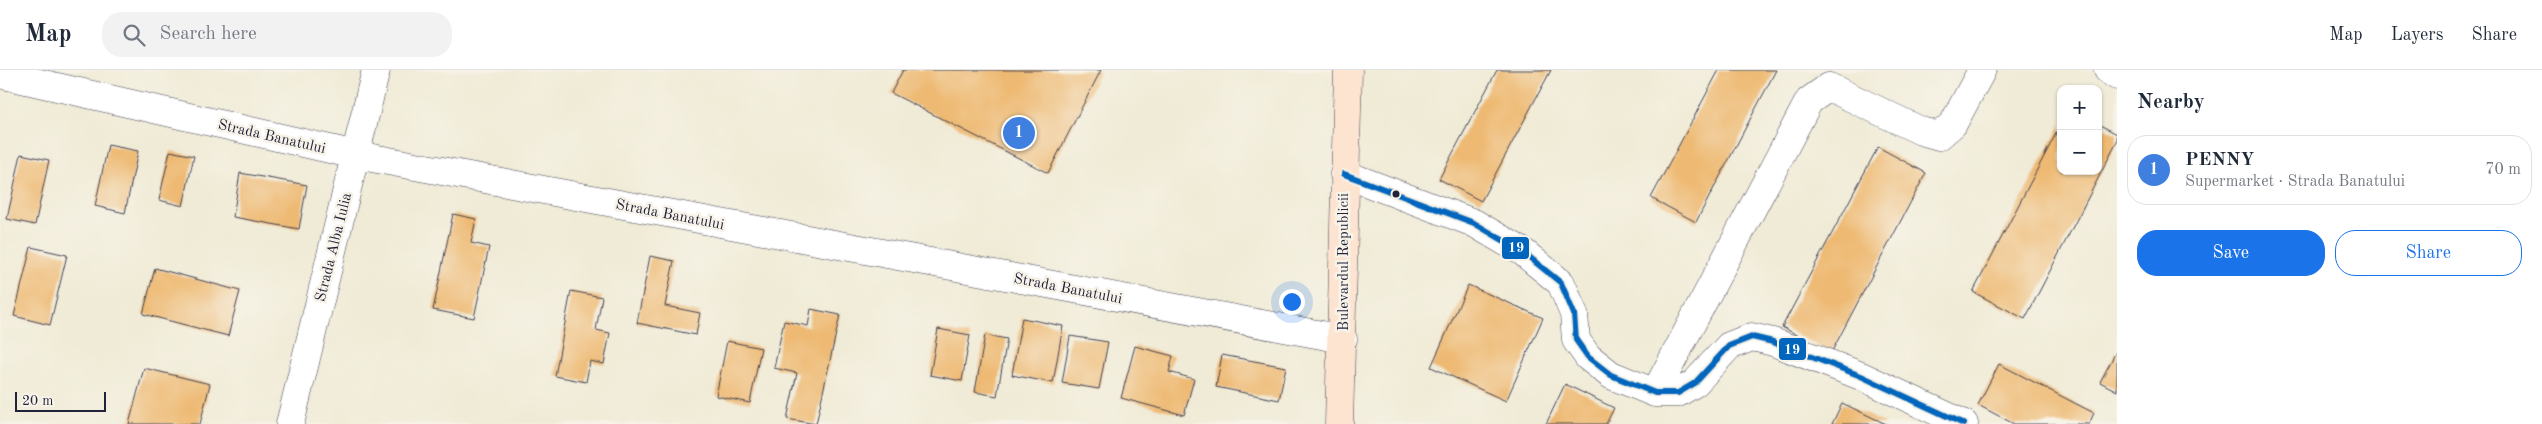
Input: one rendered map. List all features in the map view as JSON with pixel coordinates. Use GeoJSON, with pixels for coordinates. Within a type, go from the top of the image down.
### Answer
{"type":"FeatureCollection","features":[{"type":"Feature","properties":{"kind":"main road","name":"Bulevardul Republicii"},"geometry":{"type":"LineString","coordinates":[[1340,424],[1344,174],[1348,70]]}},
{"type":"Feature","properties":{"kind":"street","name":"Strada Alba Iulia"},"geometry":{"type":"LineString","coordinates":[[290,424],[376,70]]}},
{"type":"Feature","properties":{"kind":"street"},"geometry":{"type":"LineString","coordinates":[[1655,393],[1809,101],[1829,87],[1921,132],[1939,136],[1953,124],[1982,70]]}},
{"type":"Feature","properties":{"kind":"street"},"geometry":{"type":"LineString","coordinates":[[2108,70],[2117,76]]}},
{"type":"Feature","properties":{"kind":"street","name":"Strada Banatului"},"geometry":{"type":"LineString","coordinates":[[0,74],[356,155],[1342,339]]}},
{"type":"Feature","properties":{"kind":"street"},"geometry":{"type":"LineString","coordinates":[[1344,174],[1474,222],[1523,252],[1561,283],[1574,314],[1576,340],[1588,357],[1611,375],[1655,393],[1678,393],[1695,384],[1729,346],[1752,337],[1773,342],[1861,376],[1964,424]]}},
{"type":"Feature","properties":{"kind":"building"},"geometry":{"type":"Polygon","coordinates":[[[903,70],[1101,70],[1048,173],[891,93],[903,70]]]}},
{"type":"Feature","properties":{"kind":"building"},"geometry":{"type":"Polygon","coordinates":[[[1497,70],[1551,70],[1481,201],[1439,179],[1497,70]]]}},
{"type":"Feature","properties":{"kind":"building"},"geometry":{"type":"Polygon","coordinates":[[[1719,70],[1776,70],[1696,222],[1651,198],[1719,70]]]}},
{"type":"Feature","properties":{"kind":"building"},"geometry":{"type":"Polygon","coordinates":[[[2102,126],[2117,134],[2117,142],[2102,171],[2102,126]]]}},
{"type":"Feature","properties":{"kind":"building"},"geometry":{"type":"Polygon","coordinates":[[[2057,132],[2057,175],[2100,175],[2025,319],[1973,292],[2057,132]]]}},
{"type":"Feature","properties":{"kind":"building"},"geometry":{"type":"Polygon","coordinates":[[[108,145],[138,151],[125,213],[95,206],[108,145]]]}},
{"type":"Feature","properties":{"kind":"building"},"geometry":{"type":"Polygon","coordinates":[[[1878,147],[1926,173],[1831,353],[1782,327],[1878,147]]]}},
{"type":"Feature","properties":{"kind":"building"},"geometry":{"type":"Polygon","coordinates":[[[170,151],[194,156],[183,206],[159,200],[170,151]]]}},
{"type":"Feature","properties":{"kind":"building"},"geometry":{"type":"Polygon","coordinates":[[[21,154],[49,160],[35,225],[7,219],[21,154]]]}},
{"type":"Feature","properties":{"kind":"building"},"geometry":{"type":"Polygon","coordinates":[[[240,173],[307,185],[299,229],[233,217],[240,173]]]}},
{"type":"Feature","properties":{"kind":"building"},"geometry":{"type":"Polygon","coordinates":[[[453,214],[476,219],[471,243],[489,247],[474,318],[433,310],[453,214]]]}},
{"type":"Feature","properties":{"kind":"building"},"geometry":{"type":"Polygon","coordinates":[[[31,247],[67,255],[50,325],[14,316],[31,247]]]}},
{"type":"Feature","properties":{"kind":"building"},"geometry":{"type":"Polygon","coordinates":[[[650,256],[674,261],[665,306],[700,313],[696,335],[637,323],[650,256]]]}},
{"type":"Feature","properties":{"kind":"building"},"geometry":{"type":"Polygon","coordinates":[[[155,268],[240,291],[228,336],[143,314],[155,268]]]}},
{"type":"Feature","properties":{"kind":"building"},"geometry":{"type":"Polygon","coordinates":[[[1468,285],[1543,318],[1506,401],[1431,367],[1468,285]]]}},
{"type":"Feature","properties":{"kind":"building"},"geometry":{"type":"Polygon","coordinates":[[[571,291],[602,297],[596,330],[610,333],[604,364],[590,361],[586,382],[555,376],[571,291]]]}},
{"type":"Feature","properties":{"kind":"building"},"geometry":{"type":"Polygon","coordinates":[[[811,309],[840,315],[816,424],[787,419],[797,373],[774,368],[784,321],[808,326],[811,309]]]}},
{"type":"Feature","properties":{"kind":"building"},"geometry":{"type":"Polygon","coordinates":[[[1022,318],[1063,326],[1053,383],[1012,375],[1022,318]]]}},
{"type":"Feature","properties":{"kind":"building"},"geometry":{"type":"Polygon","coordinates":[[[938,329],[970,335],[962,381],[930,375],[938,329]]]}},
{"type":"Feature","properties":{"kind":"building"},"geometry":{"type":"Polygon","coordinates":[[[985,335],[1007,339],[997,396],[975,392],[985,335]]]}},
{"type":"Feature","properties":{"kind":"building"},"geometry":{"type":"Polygon","coordinates":[[[1070,336],[1108,342],[1099,389],[1062,383],[1070,336]]]}},
{"type":"Feature","properties":{"kind":"building"},"geometry":{"type":"Polygon","coordinates":[[[727,341],[761,348],[750,403],[716,396],[727,341]]]}},
{"type":"Feature","properties":{"kind":"building"},"geometry":{"type":"Polygon","coordinates":[[[1135,346],[1173,356],[1169,372],[1194,379],[1184,415],[1121,398],[1135,346]]]}},
{"type":"Feature","properties":{"kind":"building"},"geometry":{"type":"Polygon","coordinates":[[[2117,350],[2117,391],[2100,382],[2117,350]]]}},
{"type":"Feature","properties":{"kind":"building"},"geometry":{"type":"Polygon","coordinates":[[[1222,355],[1286,367],[1279,400],[1216,387],[1222,355]]]}},
{"type":"Feature","properties":{"kind":"building"},"geometry":{"type":"Polygon","coordinates":[[[1999,364],[2094,413],[2089,424],[2014,424],[1978,405],[1999,364]]]}},
{"type":"Feature","properties":{"kind":"building"},"geometry":{"type":"Polygon","coordinates":[[[144,368],[210,384],[200,424],[129,424],[144,368]]]}},
{"type":"Feature","properties":{"kind":"building"},"geometry":{"type":"Polygon","coordinates":[[[1565,384],[1614,408],[1606,424],[1546,424],[1565,384]]]}},
{"type":"Feature","properties":{"kind":"building"},"geometry":{"type":"Polygon","coordinates":[[[1842,403],[1886,424],[1832,424],[1842,403]]]}},
{"type":"Feature","properties":{"kind":"transit line","name":"19"},"geometry":{"type":"LineString","coordinates":[[1344,174],[1474,223],[1523,252],[1561,283],[1574,314],[1576,340],[1588,357],[1611,375],[1655,393],[1678,393],[1695,383],[1729,346],[1752,337],[1773,342],[1861,376],[1964,424]]}},
{"type":"Feature","properties":{"kind":"place","name":"PENNY"},"geometry":{"type":"Point","coordinates":[1019,133]}}]}
